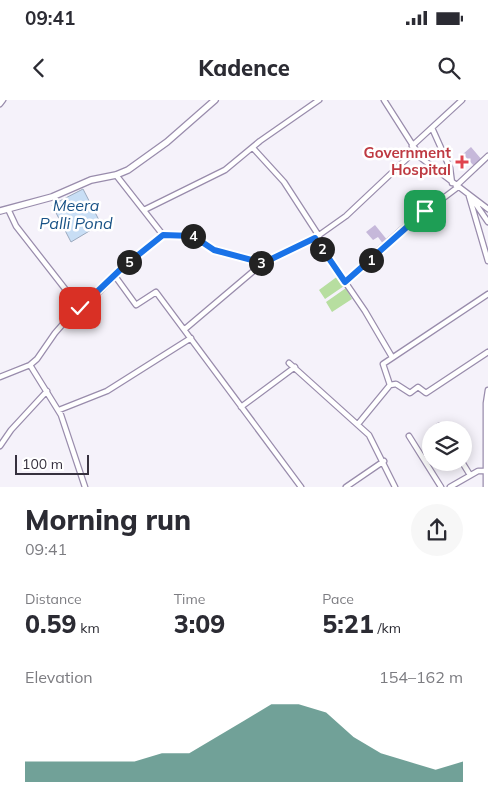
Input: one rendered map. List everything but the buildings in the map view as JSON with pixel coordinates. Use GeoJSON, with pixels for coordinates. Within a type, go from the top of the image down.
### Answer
{"type":"FeatureCollection","features":[{"type":"Feature","properties":{"kind":"street"},"geometry":{"type":"LineString","coordinates":[[0,104],[3,100]]}},
{"type":"Feature","properties":{"kind":"street"},"geometry":{"type":"LineString","coordinates":[[0,211],[52,197],[92,180],[116,175],[154,152],[215,100]]}},
{"type":"Feature","properties":{"kind":"street"},"geometry":{"type":"LineString","coordinates":[[144,210],[220,173],[319,100]]}},
{"type":"Feature","properties":{"kind":"street"},"geometry":{"type":"LineString","coordinates":[[384,100],[413,148],[426,164],[488,209]]}},
{"type":"Feature","properties":{"kind":"street"},"geometry":{"type":"LineString","coordinates":[[184,329],[263,263],[317,237],[357,207],[432,128],[462,100]]}},
{"type":"Feature","properties":{"kind":"street"},"geometry":{"type":"LineString","coordinates":[[432,128],[450,168],[455,185]]}},
{"type":"Feature","properties":{"kind":"street"},"geometry":{"type":"LineString","coordinates":[[253,148],[284,182],[392,357]]}},
{"type":"Feature","properties":{"kind":"street"},"geometry":{"type":"LineString","coordinates":[[345,282],[401,230],[488,156]]}},
{"type":"Feature","properties":{"kind":"street"},"geometry":{"type":"LineString","coordinates":[[116,175],[163,235]]}},
{"type":"Feature","properties":{"kind":"street"},"geometry":{"type":"LineString","coordinates":[[469,195],[488,222]]}},
{"type":"Feature","properties":{"kind":"street"},"geometry":{"type":"LineString","coordinates":[[469,195],[488,261]]}},
{"type":"Feature","properties":{"kind":"street"},"geometry":{"type":"LineString","coordinates":[[8,209],[16,226],[80,308]]}},
{"type":"Feature","properties":{"kind":"street"},"geometry":{"type":"LineString","coordinates":[[0,377],[30,365],[41,355],[58,329],[163,235],[193,236],[214,250],[263,263]]}},
{"type":"Feature","properties":{"kind":"street"},"geometry":{"type":"LineString","coordinates":[[115,276],[136,305],[156,292],[300,487]]}},
{"type":"Feature","properties":{"kind":"street"},"geometry":{"type":"LineString","coordinates":[[390,385],[383,364],[488,294]]}},
{"type":"Feature","properties":{"kind":"street"},"geometry":{"type":"LineString","coordinates":[[59,410],[106,391],[191,338]]}},
{"type":"Feature","properties":{"kind":"street"},"geometry":{"type":"LineString","coordinates":[[358,424],[390,385],[396,384],[410,394],[418,387],[426,393],[488,352]]}},
{"type":"Feature","properties":{"kind":"street"},"geometry":{"type":"LineString","coordinates":[[289,362],[369,436],[384,461],[395,487]]}},
{"type":"Feature","properties":{"kind":"street"},"geometry":{"type":"LineString","coordinates":[[30,365],[59,410],[68,431],[85,487]]}},
{"type":"Feature","properties":{"kind":"street"},"geometry":{"type":"LineString","coordinates":[[242,407],[295,367]]}},
{"type":"Feature","properties":{"kind":"street"},"geometry":{"type":"LineString","coordinates":[[486,487],[488,390]]}},
{"type":"Feature","properties":{"kind":"street"},"geometry":{"type":"LineString","coordinates":[[0,446],[11,430],[47,391]]}},
{"type":"Feature","properties":{"kind":"street"},"geometry":{"type":"LineString","coordinates":[[409,436],[441,487]]}},
{"type":"Feature","properties":{"kind":"street"},"geometry":{"type":"LineString","coordinates":[[346,487],[384,461]]}},
{"type":"Feature","properties":{"kind":"street"},"geometry":{"type":"LineString","coordinates":[[468,471],[470,475]]}},
{"type":"Feature","properties":{"kind":"street"},"geometry":{"type":"LineString","coordinates":[[450,487],[478,471],[485,471]]}},
{"type":"Feature","properties":{"kind":"green space"},"geometry":{"type":"Polygon","coordinates":[[[338,276],[344,286],[325,299],[319,290],[338,276]]]}},
{"type":"Feature","properties":{"kind":"green space"},"geometry":{"type":"Polygon","coordinates":[[[346,288],[352,299],[332,312],[326,302],[346,288]]]}},
{"type":"Feature","properties":{"kind":"water","name":"Meera Palli Pond"},"geometry":{"type":"Polygon","coordinates":[[[83,189],[101,224],[71,242],[52,205],[83,189]]]}},
{"type":"Feature","properties":{"kind":"place","name":"Government Hospital"},"geometry":{"type":"Point","coordinates":[462,162]}},
{"type":"Feature","properties":{"kind":"route"},"geometry":{"type":"LineString","coordinates":[[80,308],[99,292],[122,268],[163,235],[180,234],[193,236],[214,250],[263,263],[280,257],[315,238],[345,282],[382,250],[401,230],[425,211]]}}]}
